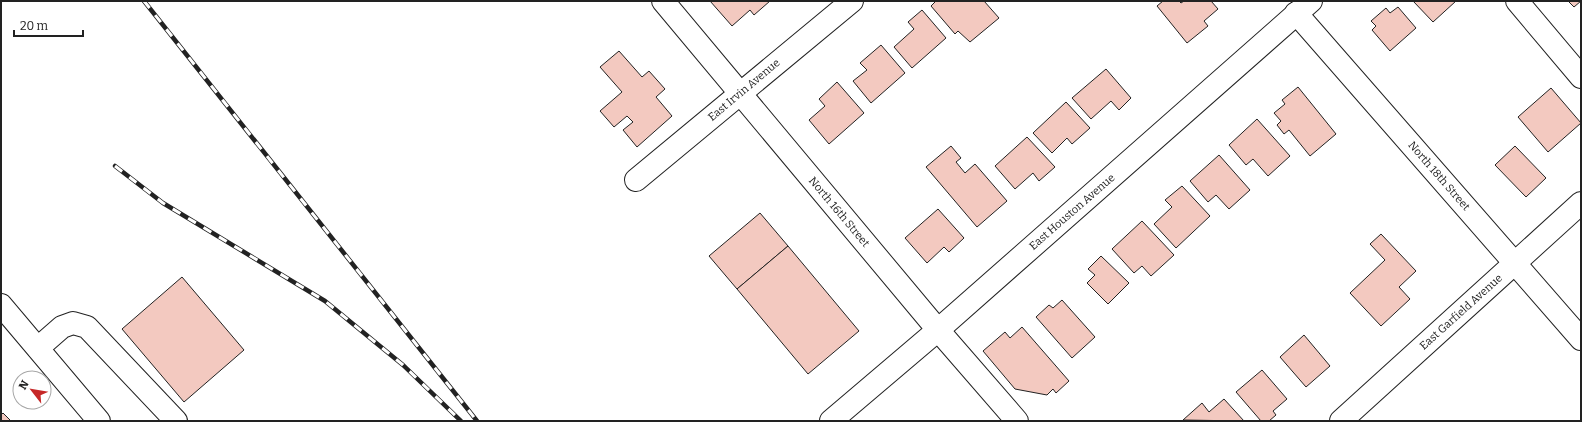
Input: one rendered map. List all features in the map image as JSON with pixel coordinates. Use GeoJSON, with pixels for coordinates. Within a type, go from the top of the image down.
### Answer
{"type":"FeatureCollection","features":[{"type":"Feature","properties":{"kind":"street","name":"North 16th Street"},"geometry":{"type":"LineString","coordinates":[[663,1],[938,330],[1017,421]]}},
{"type":"Feature","properties":{"kind":"street","name":"East Irvin Avenue"},"geometry":{"type":"LineString","coordinates":[[636,180],[852,1]]}},
{"type":"Feature","properties":{"kind":"street"},"geometry":{"type":"LineString","coordinates":[[1517,1],[1581,78]]}},
{"type":"Feature","properties":{"kind":"street","name":"North 18th Street"},"geometry":{"type":"LineString","coordinates":[[1304,7],[1514,263],[1581,339]]}},
{"type":"Feature","properties":{"kind":"street","name":"East Houston Avenue"},"geometry":{"type":"LineString","coordinates":[[831,421],[938,330],[1304,7]]}},
{"type":"Feature","properties":{"kind":"street","name":"East Garfield Avenue"},"geometry":{"type":"LineString","coordinates":[[1341,421],[1581,203]]}},
{"type":"Feature","properties":{"kind":"street"},"geometry":{"type":"LineString","coordinates":[[1,305],[99,421]]}},
{"type":"Feature","properties":{"kind":"street"},"geometry":{"type":"LineString","coordinates":[[38,348],[62,327],[73,323],[87,327],[176,421]]}},
{"type":"Feature","properties":{"kind":"building"},"geometry":{"type":"Polygon","coordinates":[[[710,1],[770,1],[754,15],[750,10],[732,26],[710,1]]]}},
{"type":"Feature","properties":{"kind":"building"},"geometry":{"type":"Polygon","coordinates":[[[936,1],[984,1],[999,18],[970,42],[958,31],[955,34],[931,6],[936,1]]]}},
{"type":"Feature","properties":{"kind":"building"},"geometry":{"type":"Polygon","coordinates":[[[1163,1],[1179,1],[1181,3],[1184,1],[1211,1],[1218,9],[1204,21],[1208,26],[1187,43],[1157,6],[1163,1]]]}},
{"type":"Feature","properties":{"kind":"building"},"geometry":{"type":"Polygon","coordinates":[[[1413,1],[1456,1],[1433,22],[1413,1]]]}},
{"type":"Feature","properties":{"kind":"building"},"geometry":{"type":"Polygon","coordinates":[[[1568,1],[1581,1],[1574,7],[1568,1]]]}},
{"type":"Feature","properties":{"kind":"building"},"geometry":{"type":"Polygon","coordinates":[[[1398,7],[1416,28],[1390,51],[1372,30],[1376,26],[1371,21],[1386,8],[1390,13],[1398,7]]]}},
{"type":"Feature","properties":{"kind":"building"},"geometry":{"type":"Polygon","coordinates":[[[922,10],[946,38],[912,68],[894,47],[914,29],[908,22],[922,10]]]}},
{"type":"Feature","properties":{"kind":"building"},"geometry":{"type":"Polygon","coordinates":[[[881,45],[905,73],[871,103],[853,81],[867,70],[860,63],[881,45]]]}},
{"type":"Feature","properties":{"kind":"building"},"geometry":{"type":"Polygon","coordinates":[[[619,51],[642,77],[649,71],[665,89],[656,97],[672,116],[637,147],[623,130],[633,122],[627,116],[614,127],[600,111],[622,92],[600,67],[619,51]]]}},
{"type":"Feature","properties":{"kind":"building"},"geometry":{"type":"Polygon","coordinates":[[[1106,69],[1131,98],[1119,110],[1111,101],[1091,119],[1072,98],[1106,69]]]}},
{"type":"Feature","properties":{"kind":"building"},"geometry":{"type":"Polygon","coordinates":[[[837,82],[864,113],[829,144],[809,120],[825,106],[819,99],[837,82]]]}},
{"type":"Feature","properties":{"kind":"building"},"geometry":{"type":"Polygon","coordinates":[[[1298,87],[1336,134],[1310,156],[1289,130],[1284,134],[1277,125],[1281,121],[1274,113],[1285,104],[1282,100],[1298,87]]]}},
{"type":"Feature","properties":{"kind":"building"},"geometry":{"type":"Polygon","coordinates":[[[1551,88],[1581,123],[1548,152],[1518,117],[1551,88]]]}},
{"type":"Feature","properties":{"kind":"building"},"geometry":{"type":"Polygon","coordinates":[[[1066,102],[1090,128],[1072,144],[1067,138],[1052,153],[1033,133],[1066,102]]]}},
{"type":"Feature","properties":{"kind":"building"},"geometry":{"type":"Polygon","coordinates":[[[1257,119],[1290,156],[1268,176],[1253,159],[1246,165],[1229,145],[1257,119]]]}},
{"type":"Feature","properties":{"kind":"building"},"geometry":{"type":"Polygon","coordinates":[[[1027,137],[1055,167],[1039,181],[1033,173],[1015,189],[995,166],[1027,137]]]}},
{"type":"Feature","properties":{"kind":"building"},"geometry":{"type":"Polygon","coordinates":[[[951,146],[961,158],[956,162],[965,173],[975,164],[1007,201],[977,227],[926,167],[951,146]]]}},
{"type":"Feature","properties":{"kind":"building"},"geometry":{"type":"Polygon","coordinates":[[[1515,146],[1546,178],[1526,197],[1495,165],[1515,146]]]}},
{"type":"Feature","properties":{"kind":"building"},"geometry":{"type":"Polygon","coordinates":[[[1219,155],[1250,190],[1229,209],[1216,195],[1208,202],[1190,181],[1219,155]]]}},
{"type":"Feature","properties":{"kind":"building"},"geometry":{"type":"Polygon","coordinates":[[[1182,186],[1210,216],[1176,248],[1154,224],[1172,207],[1165,200],[1182,186]]]}},
{"type":"Feature","properties":{"kind":"building"},"geometry":{"type":"Polygon","coordinates":[[[938,209],[964,238],[949,252],[944,247],[927,263],[905,238],[938,209]]]}},
{"type":"Feature","properties":{"kind":"building"},"geometry":{"type":"Polygon","coordinates":[[[760,213],[788,246],[737,289],[709,256],[760,213]]]}},
{"type":"Feature","properties":{"kind":"building"},"geometry":{"type":"Polygon","coordinates":[[[1142,221],[1174,255],[1151,276],[1142,266],[1134,273],[1112,249],[1142,221]]]}},
{"type":"Feature","properties":{"kind":"building"},"geometry":{"type":"Polygon","coordinates":[[[1381,234],[1416,271],[1399,287],[1410,299],[1381,326],[1350,293],[1385,260],[1370,244],[1381,234]]]}},
{"type":"Feature","properties":{"kind":"building"},"geometry":{"type":"Polygon","coordinates":[[[788,246],[859,331],[808,374],[737,289],[788,246]]]}},
{"type":"Feature","properties":{"kind":"building"},"geometry":{"type":"Polygon","coordinates":[[[1101,256],[1129,283],[1108,304],[1087,283],[1095,275],[1088,269],[1101,256]]]}},
{"type":"Feature","properties":{"kind":"building"},"geometry":{"type":"Polygon","coordinates":[[[182,277],[244,350],[184,402],[122,329],[182,277]]]}},
{"type":"Feature","properties":{"kind":"building"},"geometry":{"type":"Polygon","coordinates":[[[1062,300],[1095,337],[1072,358],[1036,317],[1049,305],[1053,308],[1062,300]]]}},
{"type":"Feature","properties":{"kind":"building"},"geometry":{"type":"Polygon","coordinates":[[[1022,327],[1069,381],[1056,393],[1053,389],[1047,395],[1015,389],[983,351],[1005,332],[1010,338],[1022,327]]]}},
{"type":"Feature","properties":{"kind":"building"},"geometry":{"type":"Polygon","coordinates":[[[1304,335],[1330,366],[1306,387],[1280,357],[1304,335]]]}},
{"type":"Feature","properties":{"kind":"building"},"geometry":{"type":"Polygon","coordinates":[[[1262,370],[1287,399],[1273,411],[1276,415],[1269,421],[1261,421],[1236,392],[1262,370]]]}},
{"type":"Feature","properties":{"kind":"building"},"geometry":{"type":"Polygon","coordinates":[[[1224,399],[1244,421],[1183,420],[1202,403],[1209,412],[1224,399]]]}},
{"type":"Feature","properties":{"kind":"building"},"geometry":{"type":"Polygon","coordinates":[[[3,413],[11,421],[1,421],[1,415],[3,413]]]}},
{"type":"Feature","properties":{"kind":"railway"},"geometry":{"type":"LineString","coordinates":[[144,1],[477,421]]}},
{"type":"Feature","properties":{"kind":"railway"},"geometry":{"type":"LineString","coordinates":[[115,166],[163,203],[325,301],[403,365],[461,421]]}}]}
